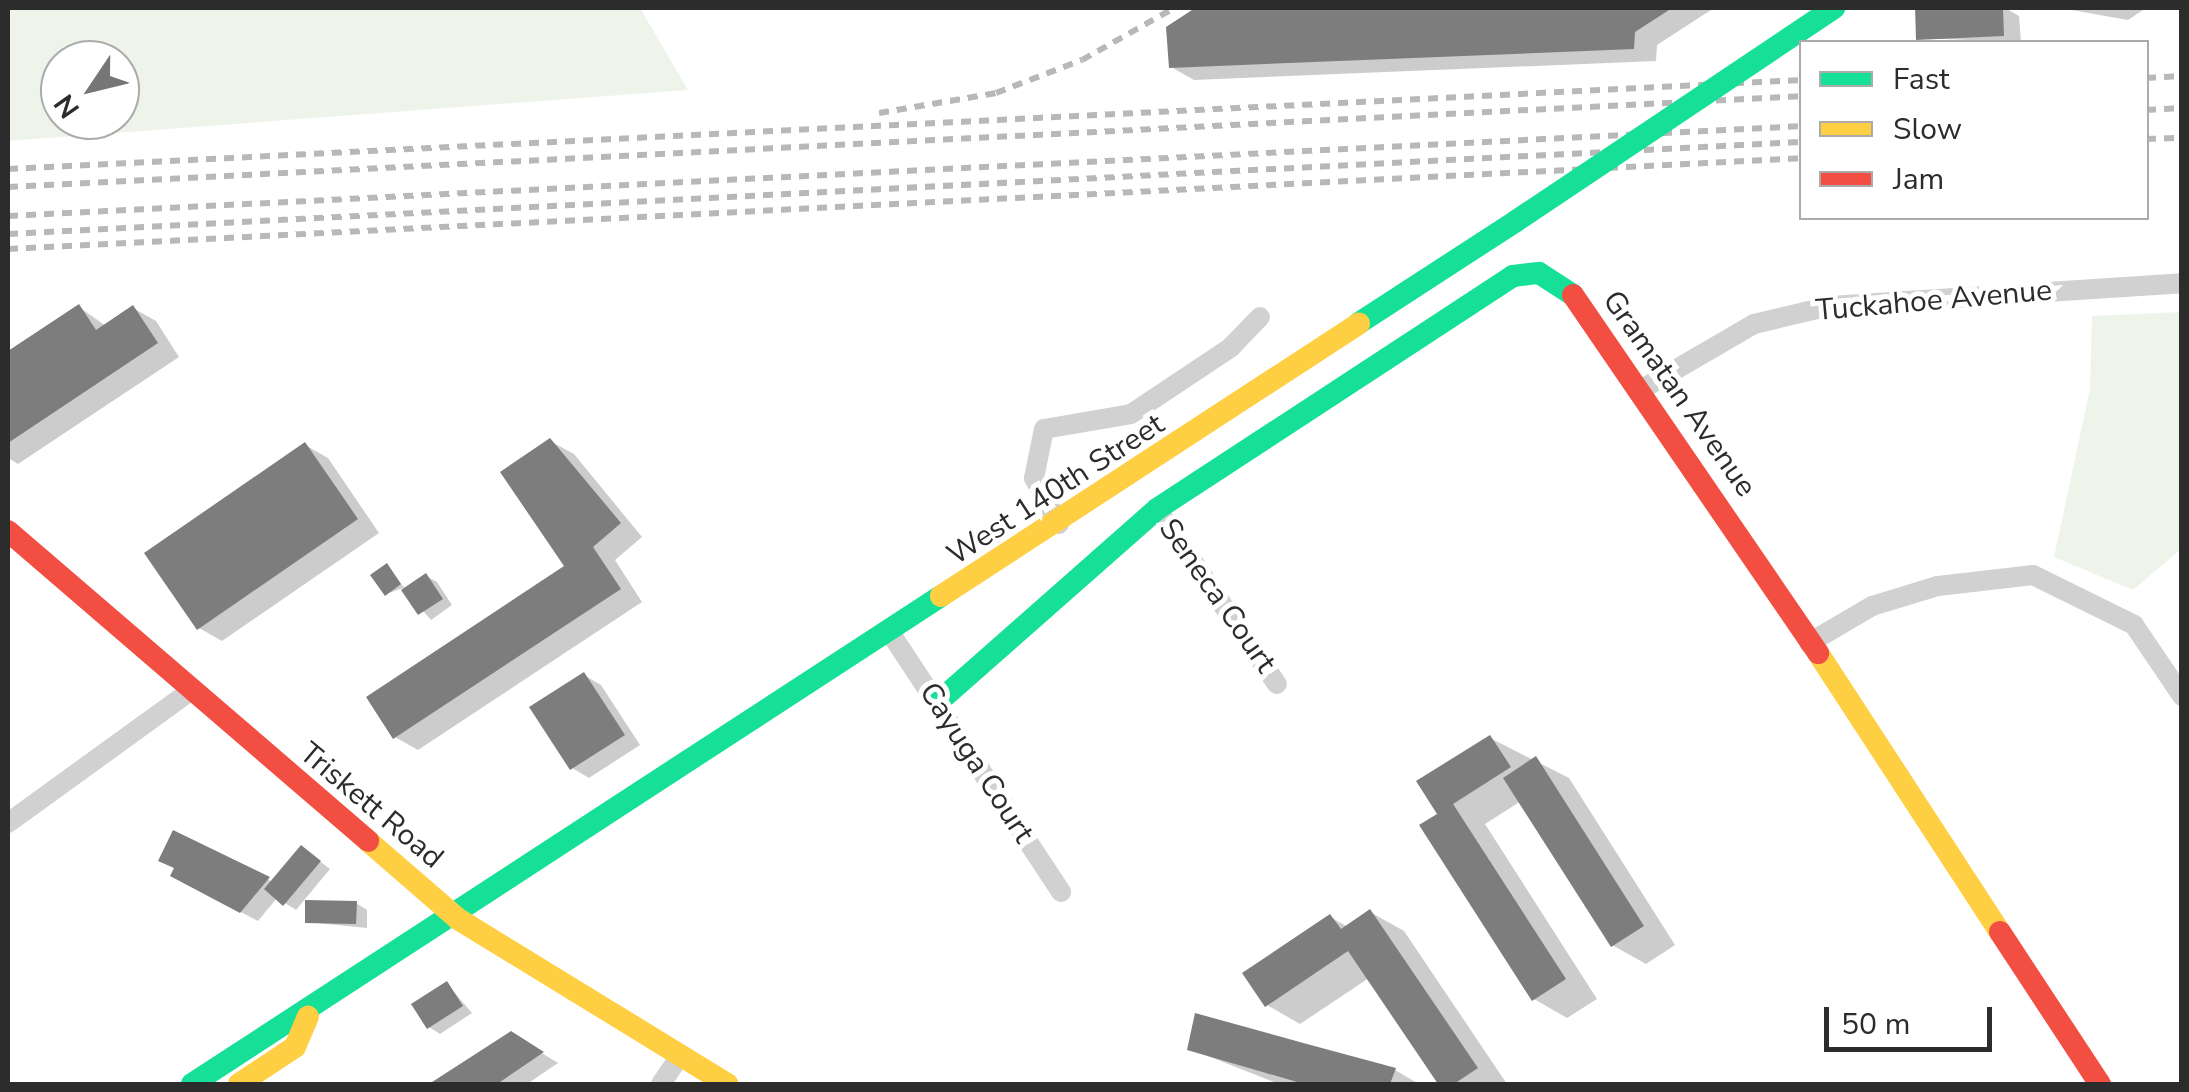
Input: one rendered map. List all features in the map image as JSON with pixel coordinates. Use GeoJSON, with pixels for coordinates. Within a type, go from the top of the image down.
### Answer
{"type":"FeatureCollection","features":[{"type":"Feature","properties":{"kind":"main road","name":"West 140th Street"},"geometry":{"type":"LineString","coordinates":[[192,1084],[279,1021],[308,1017],[458,919],[1834,8]]}},
{"type":"Feature","properties":{"kind":"main road","name":"Gramatan Avenue"},"geometry":{"type":"LineString","coordinates":[[937,703],[1156,508],[1513,276],[1539,273],[1566,285],[1644,388],[2100,1084]]}},
{"type":"Feature","properties":{"kind":"main road","name":"Triskett Road"},"geometry":{"type":"LineString","coordinates":[[8,530],[189,692],[458,919],[727,1084]]}},
{"type":"Feature","properties":{"kind":"main road","name":"West 140th Street"},"geometry":{"type":"LineString","coordinates":[[239,1084],[295,1047],[308,1017]]}},
{"type":"Feature","properties":{"kind":"street","name":"Tuckahoe Avenue"},"geometry":{"type":"LineString","coordinates":[[1644,388],[1754,324],[1830,306],[2182,283]]}},
{"type":"Feature","properties":{"kind":"street"},"geometry":{"type":"LineString","coordinates":[[1059,524],[1034,478],[1044,429],[1131,414],[1230,348],[1260,316]]}},
{"type":"Feature","properties":{"kind":"street","name":"Seneca Court"},"geometry":{"type":"LineString","coordinates":[[1156,508],[1277,684]]}},
{"type":"Feature","properties":{"kind":"street"},"geometry":{"type":"LineString","coordinates":[[1809,643],[1872,606],[1938,586],[2033,576],[2134,625],[2182,696]]}},
{"type":"Feature","properties":{"kind":"street","name":"Cayuga Court"},"geometry":{"type":"LineString","coordinates":[[891,634],[1061,892]]}},
{"type":"Feature","properties":{"kind":"street"},"geometry":{"type":"LineString","coordinates":[[8,822],[189,692]]}},
{"type":"Feature","properties":{"kind":"street"},"geometry":{"type":"LineString","coordinates":[[661,1084],[678,1057]]}},
{"type":"Feature","properties":{"kind":"shaded area"},"geometry":{"type":"Polygon","coordinates":[[[8,8],[640,8],[688,90],[140,131],[140,40],[40,40],[40,139],[8,141],[8,8]]]}},
{"type":"Feature","properties":{"kind":"shaded area"},"geometry":{"type":"Polygon","coordinates":[[[2181,312],[2181,549],[2133,590],[2054,557],[2090,389],[2092,316],[2181,312]]]}},
{"type":"Feature","properties":{"kind":"building"},"geometry":{"type":"Polygon","coordinates":[[[1195,8],[1672,8],[1635,32],[1634,49],[1169,68],[1166,27],[1195,8]]]}},
{"type":"Feature","properties":{"kind":"building"},"geometry":{"type":"Polygon","coordinates":[[[1915,8],[2003,8],[2004,36],[1916,40],[1915,8]]]}},
{"type":"Feature","properties":{"kind":"building"},"geometry":{"type":"Polygon","coordinates":[[[79,304],[96,330],[133,305],[158,343],[8,443],[8,351],[79,304]]]}},
{"type":"Feature","properties":{"kind":"building"},"geometry":{"type":"Polygon","coordinates":[[[550,438],[621,523],[593,547],[621,589],[393,739],[366,697],[564,566],[500,472],[550,438]]]}},
{"type":"Feature","properties":{"kind":"building"},"geometry":{"type":"Polygon","coordinates":[[[305,442],[358,519],[197,630],[144,553],[305,442]]]}},
{"type":"Feature","properties":{"kind":"building"},"geometry":{"type":"Polygon","coordinates":[[[387,563],[401,584],[385,596],[370,575],[387,563]]]}},
{"type":"Feature","properties":{"kind":"building"},"geometry":{"type":"Polygon","coordinates":[[[426,573],[443,599],[418,615],[401,590],[426,573]]]}},
{"type":"Feature","properties":{"kind":"building"},"geometry":{"type":"Polygon","coordinates":[[[584,672],[625,735],[570,770],[529,707],[584,672]]]}},
{"type":"Feature","properties":{"kind":"building"},"geometry":{"type":"Polygon","coordinates":[[[1490,735],[1511,767],[1453,804],[1566,979],[1532,1001],[1419,825],[1437,814],[1416,781],[1490,735]]]}},
{"type":"Feature","properties":{"kind":"building"},"geometry":{"type":"Polygon","coordinates":[[[1536,756],[1644,926],[1611,947],[1503,778],[1536,756]]]}},
{"type":"Feature","properties":{"kind":"building"},"geometry":{"type":"Polygon","coordinates":[[[173,830],[270,877],[240,913],[170,876],[174,868],[158,861],[173,830]]]}},
{"type":"Feature","properties":{"kind":"building"},"geometry":{"type":"Polygon","coordinates":[[[301,845],[321,861],[283,906],[264,889],[301,845]]]}},
{"type":"Feature","properties":{"kind":"building"},"geometry":{"type":"Polygon","coordinates":[[[305,900],[357,901],[356,924],[305,923],[305,900]]]}},
{"type":"Feature","properties":{"kind":"building"},"geometry":{"type":"Polygon","coordinates":[[[1370,909],[1478,1068],[1454,1084],[1438,1084],[1348,951],[1265,1007],[1242,973],[1330,914],[1341,929],[1370,909]]]}},
{"type":"Feature","properties":{"kind":"building"},"geometry":{"type":"Polygon","coordinates":[[[447,981],[463,1006],[427,1029],[411,1004],[447,981]]]}},
{"type":"Feature","properties":{"kind":"building"},"geometry":{"type":"Polygon","coordinates":[[[1195,1013],[1396,1068],[1390,1084],[1304,1084],[1187,1050],[1195,1013]]]}},
{"type":"Feature","properties":{"kind":"building"},"geometry":{"type":"Polygon","coordinates":[[[511,1031],[544,1052],[497,1084],[429,1084],[511,1031]]]}},
{"type":"Feature","properties":{"kind":"railway"},"geometry":{"type":"LineString","coordinates":[[879,113],[996,93],[1082,60],[1174,8]]}},
{"type":"Feature","properties":{"kind":"railway"},"geometry":{"type":"LineString","coordinates":[[2149,78],[2182,76]]}},
{"type":"Feature","properties":{"kind":"railway"},"geometry":{"type":"LineString","coordinates":[[8,169],[1799,80]]}},
{"type":"Feature","properties":{"kind":"railway"},"geometry":{"type":"LineString","coordinates":[[8,187],[1799,96]]}},
{"type":"Feature","properties":{"kind":"railway"},"geometry":{"type":"LineString","coordinates":[[2149,110],[2182,108]]}},
{"type":"Feature","properties":{"kind":"railway"},"geometry":{"type":"LineString","coordinates":[[8,216],[1799,126]]}},
{"type":"Feature","properties":{"kind":"railway"},"geometry":{"type":"LineString","coordinates":[[2149,139],[2182,138]]}},
{"type":"Feature","properties":{"kind":"railway"},"geometry":{"type":"LineString","coordinates":[[8,234],[1799,142]]}},
{"type":"Feature","properties":{"kind":"railway"},"geometry":{"type":"LineString","coordinates":[[8,249],[1799,158]]}},
{"type":"Feature","properties":{"kind":"traffic: fast"},"geometry":{"type":"LineString","coordinates":[[1516,221],[1834,8]]}},
{"type":"Feature","properties":{"kind":"traffic: fast"},"geometry":{"type":"LineString","coordinates":[[1359,323],[1516,221]]}},
{"type":"Feature","properties":{"kind":"traffic: fast"},"geometry":{"type":"LineString","coordinates":[[937,703],[1157,509],[1513,276],[1539,273],[1573,295]]}},
{"type":"Feature","properties":{"kind":"traffic: fast"},"geometry":{"type":"LineString","coordinates":[[192,1084],[941,596]]}},
{"type":"Feature","properties":{"kind":"traffic: slow"},"geometry":{"type":"LineString","coordinates":[[941,596],[1359,323]]}},
{"type":"Feature","properties":{"kind":"traffic: slow"},"geometry":{"type":"LineString","coordinates":[[1818,653],[2000,932]]}},
{"type":"Feature","properties":{"kind":"traffic: slow"},"geometry":{"type":"LineString","coordinates":[[368,841],[458,919],[727,1084]]}},
{"type":"Feature","properties":{"kind":"traffic: slow"},"geometry":{"type":"LineString","coordinates":[[239,1084],[295,1047],[308,1017]]}},
{"type":"Feature","properties":{"kind":"traffic: jam"},"geometry":{"type":"LineString","coordinates":[[1573,295],[1818,653]]}},
{"type":"Feature","properties":{"kind":"traffic: jam"},"geometry":{"type":"LineString","coordinates":[[8,531],[368,841]]}},
{"type":"Feature","properties":{"kind":"traffic: jam"},"geometry":{"type":"LineString","coordinates":[[2000,932],[2100,1084]]}}]}
